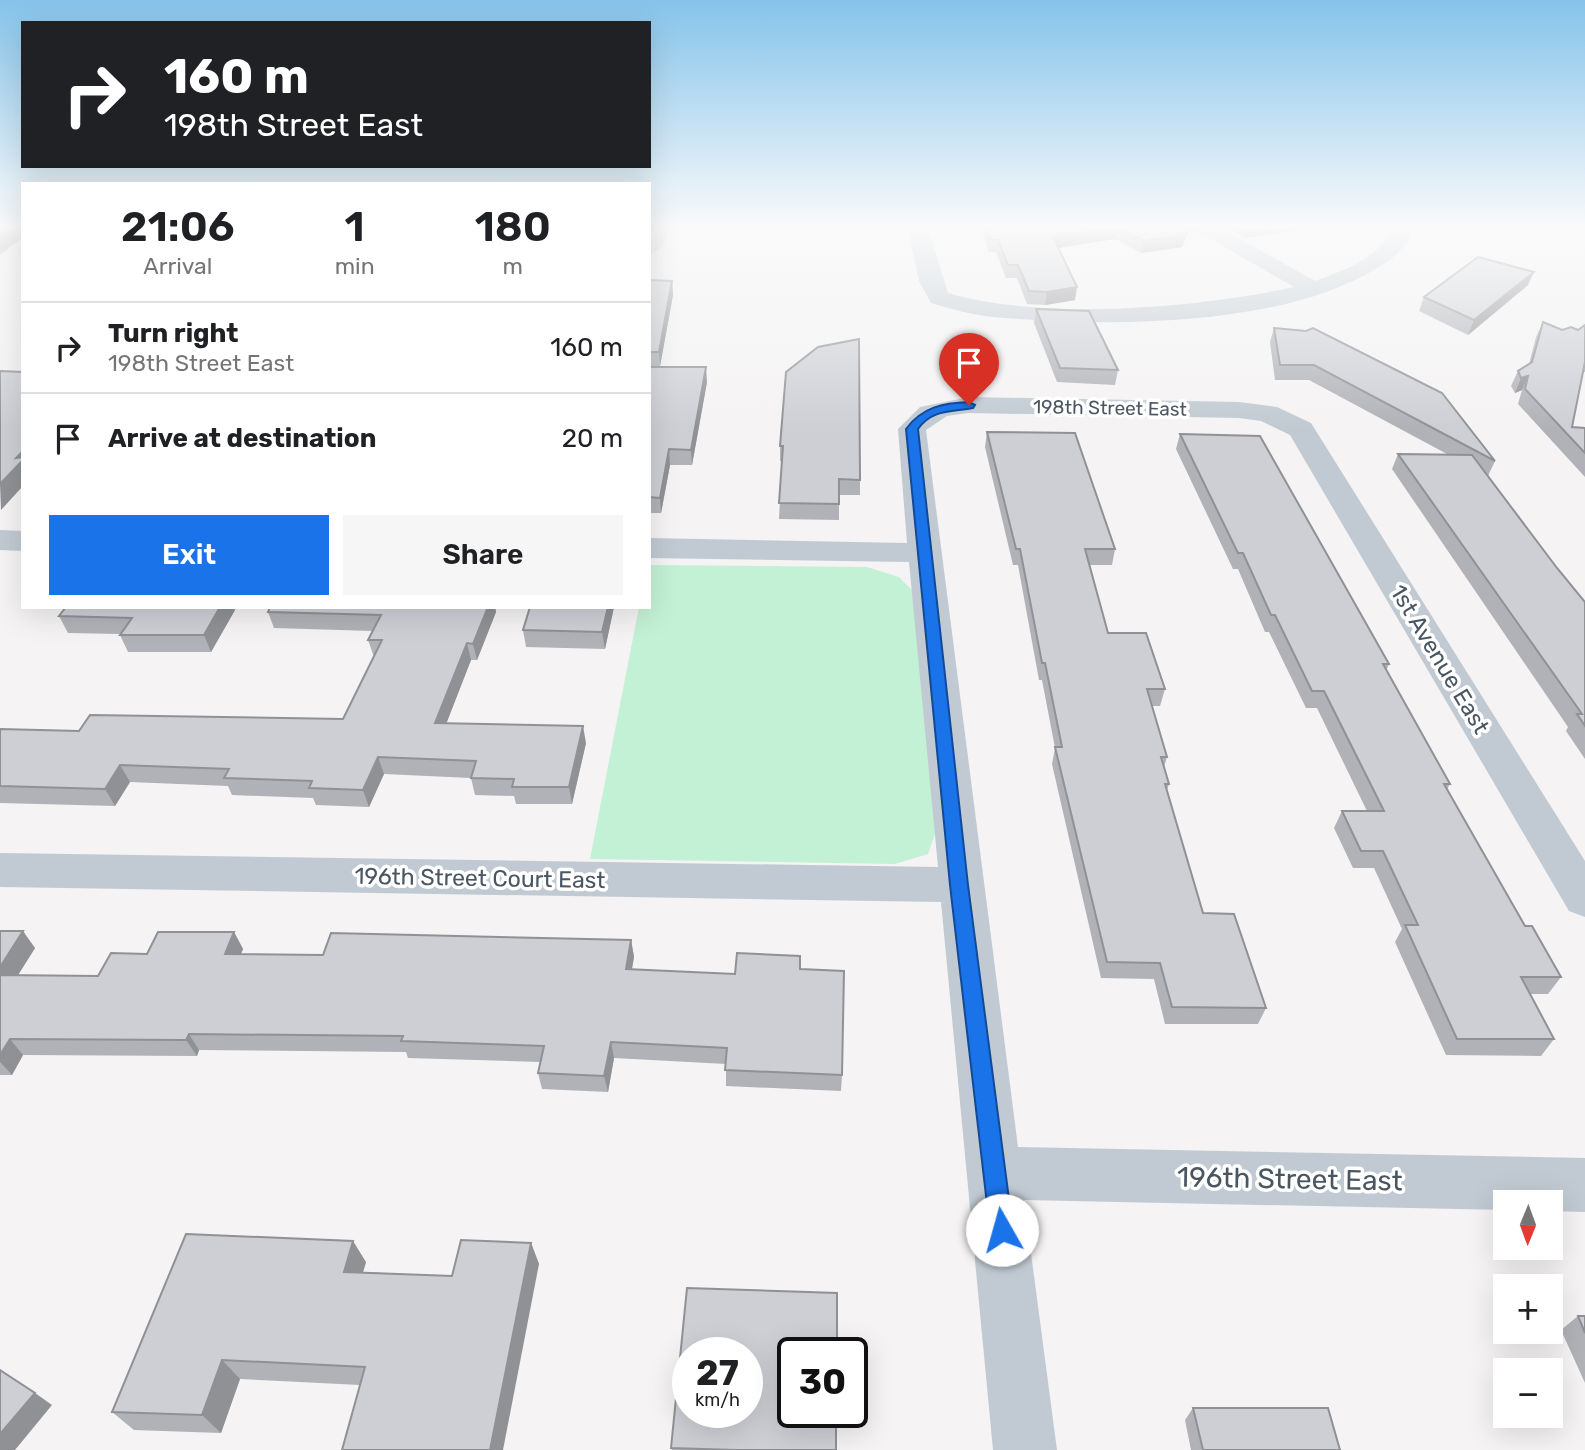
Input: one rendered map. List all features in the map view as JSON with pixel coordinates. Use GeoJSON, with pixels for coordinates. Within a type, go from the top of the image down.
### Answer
{"type":"FeatureCollection","features":[{"type":"Feature","properties":{"kind":"street"},"geometry":{"type":"LineString","coordinates":[[935,293],[939,298],[989,310],[1133,312],[1226,307],[1297,293]]}},
{"type":"Feature","properties":{"kind":"street","name":"198th Street East"},"geometry":{"type":"LineString","coordinates":[[924,553],[912,429],[919,419],[942,407],[969,405],[1239,410],[1267,413],[1290,421]]}},
{"type":"Feature","properties":{"kind":"street","name":"1st Avenue East"},"geometry":{"type":"LineString","coordinates":[[1290,421],[1301,429],[1585,900]]}},
{"type":"Feature","properties":{"kind":"street"},"geometry":{"type":"LineString","coordinates":[[0,541],[21,541]]}},
{"type":"Feature","properties":{"kind":"street"},"geometry":{"type":"LineString","coordinates":[[651,548],[924,553],[959,885],[995,1173],[1025,1450]]}},
{"type":"Feature","properties":{"kind":"street","name":"196th Street Court East"},"geometry":{"type":"LineString","coordinates":[[0,870],[959,885]]}},
{"type":"Feature","properties":{"kind":"street","name":"196th Street East"},"geometry":{"type":"LineString","coordinates":[[995,1173],[1585,1185]]}},
{"type":"Feature","properties":{"kind":"green space"},"geometry":{"type":"Polygon","coordinates":[[[651,565],[867,567],[899,577],[918,596],[937,828],[928,854],[895,864],[590,859],[639,609],[651,609],[651,565]]]}},
{"type":"Feature","properties":{"kind":"building"},"geometry":{"type":"Polygon","coordinates":[[[651,293],[670,293],[659,352],[651,352],[651,293]]]}},
{"type":"Feature","properties":{"kind":"building"},"geometry":{"type":"Polygon","coordinates":[[[1430,293],[1508,293],[1474,320],[1424,297],[1430,293]]]}},
{"type":"Feature","properties":{"kind":"building"},"geometry":{"type":"Polygon","coordinates":[[[1036,309],[1089,311],[1118,370],[1060,368],[1036,309]]]}},
{"type":"Feature","properties":{"kind":"building"},"geometry":{"type":"Polygon","coordinates":[[[1543,322],[1562,330],[1571,327],[1578,330],[1585,325],[1585,362],[1572,427],[1585,428],[1585,453],[1525,389],[1528,376],[1521,378],[1518,371],[1532,362],[1543,322]]]}},
{"type":"Feature","properties":{"kind":"building"},"geometry":{"type":"Polygon","coordinates":[[[1274,328],[1306,331],[1313,328],[1442,393],[1495,461],[1314,365],[1280,365],[1274,328]]]}},
{"type":"Feature","properties":{"kind":"building"},"geometry":{"type":"Polygon","coordinates":[[[859,339],[860,480],[839,479],[839,504],[779,503],[786,372],[818,347],[859,339]]]}},
{"type":"Feature","properties":{"kind":"building"},"geometry":{"type":"Polygon","coordinates":[[[651,367],[706,367],[691,450],[669,449],[660,498],[651,497],[651,367]]]}},
{"type":"Feature","properties":{"kind":"building"},"geometry":{"type":"Polygon","coordinates":[[[0,371],[21,372],[21,453],[16,458],[21,457],[21,462],[0,484],[0,371]]]}},
{"type":"Feature","properties":{"kind":"building"},"geometry":{"type":"Polygon","coordinates":[[[987,432],[1075,433],[1115,549],[1085,549],[1108,633],[1146,633],[1165,689],[1147,689],[1167,757],[1161,757],[1169,784],[1165,784],[1203,913],[1234,914],[1266,1008],[1172,1007],[1160,963],[1107,962],[1055,747],[1062,747],[1045,663],[1042,663],[1020,549],[1016,549],[987,432]]]}},
{"type":"Feature","properties":{"kind":"building"},"geometry":{"type":"Polygon","coordinates":[[[1180,434],[1260,436],[1389,664],[1383,664],[1450,784],[1444,784],[1525,926],[1532,926],[1561,977],[1521,977],[1554,1039],[1457,1039],[1405,925],[1418,925],[1383,851],[1361,851],[1342,811],[1384,811],[1324,691],[1312,691],[1275,615],[1271,615],[1243,553],[1238,553],[1180,434]]]}},
{"type":"Feature","properties":{"kind":"building"},"geometry":{"type":"Polygon","coordinates":[[[1398,454],[1472,455],[1585,602],[1585,726],[1577,714],[1582,714],[1398,454]]]}},
{"type":"Feature","properties":{"kind":"building"},"geometry":{"type":"Polygon","coordinates":[[[64,609],[219,609],[204,635],[120,635],[132,618],[59,616],[64,609]]]}},
{"type":"Feature","properties":{"kind":"building"},"geometry":{"type":"Polygon","coordinates":[[[269,609],[487,609],[473,644],[467,643],[435,723],[583,726],[569,787],[512,787],[514,779],[471,778],[476,761],[378,757],[363,790],[309,788],[312,781],[224,778],[229,769],[120,765],[105,789],[0,786],[0,729],[79,731],[90,715],[343,719],[382,640],[368,640],[381,615],[268,612],[269,609]]]}},
{"type":"Feature","properties":{"kind":"building"},"geometry":{"type":"Polygon","coordinates":[[[529,609],[608,609],[602,632],[523,630],[529,609]]]}},
{"type":"Feature","properties":{"kind":"building"},"geometry":{"type":"Polygon","coordinates":[[[0,931],[23,931],[0,967],[0,931]]]}},
{"type":"Feature","properties":{"kind":"building"},"geometry":{"type":"Polygon","coordinates":[[[158,932],[234,932],[225,954],[323,955],[331,933],[631,940],[626,969],[735,974],[737,953],[800,956],[800,969],[844,971],[842,1075],[725,1070],[727,1048],[611,1042],[604,1076],[538,1073],[544,1046],[401,1041],[403,1036],[189,1034],[186,1040],[10,1039],[0,1055],[0,975],[98,976],[111,953],[147,954],[158,932]]]}},
{"type":"Feature","properties":{"kind":"building"},"geometry":{"type":"Polygon","coordinates":[[[186,1234],[353,1241],[344,1272],[452,1276],[461,1240],[531,1243],[490,1450],[342,1450],[365,1367],[222,1360],[202,1415],[112,1412],[186,1234]]]}},
{"type":"Feature","properties":{"kind":"building"},"geometry":{"type":"Polygon","coordinates":[[[687,1288],[837,1293],[837,1337],[777,1337],[777,1428],[836,1428],[836,1450],[671,1448],[673,1428],[763,1428],[763,1337],[682,1337],[687,1288]]]}},
{"type":"Feature","properties":{"kind":"building"},"geometry":{"type":"Polygon","coordinates":[[[1578,1316],[1585,1316],[1585,1333],[1578,1316]]]}},
{"type":"Feature","properties":{"kind":"building"},"geometry":{"type":"Polygon","coordinates":[[[0,1370],[35,1393],[0,1434],[0,1370]]]}},
{"type":"Feature","properties":{"kind":"building"},"geometry":{"type":"Polygon","coordinates":[[[1193,1408],[1328,1408],[1340,1450],[1203,1450],[1193,1408]]]}},
{"type":"Feature","properties":{"kind":"route"},"geometry":{"type":"LineString","coordinates":[[969,405],[942,407],[919,419],[912,429],[959,885],[1002,1230]]}}]}
